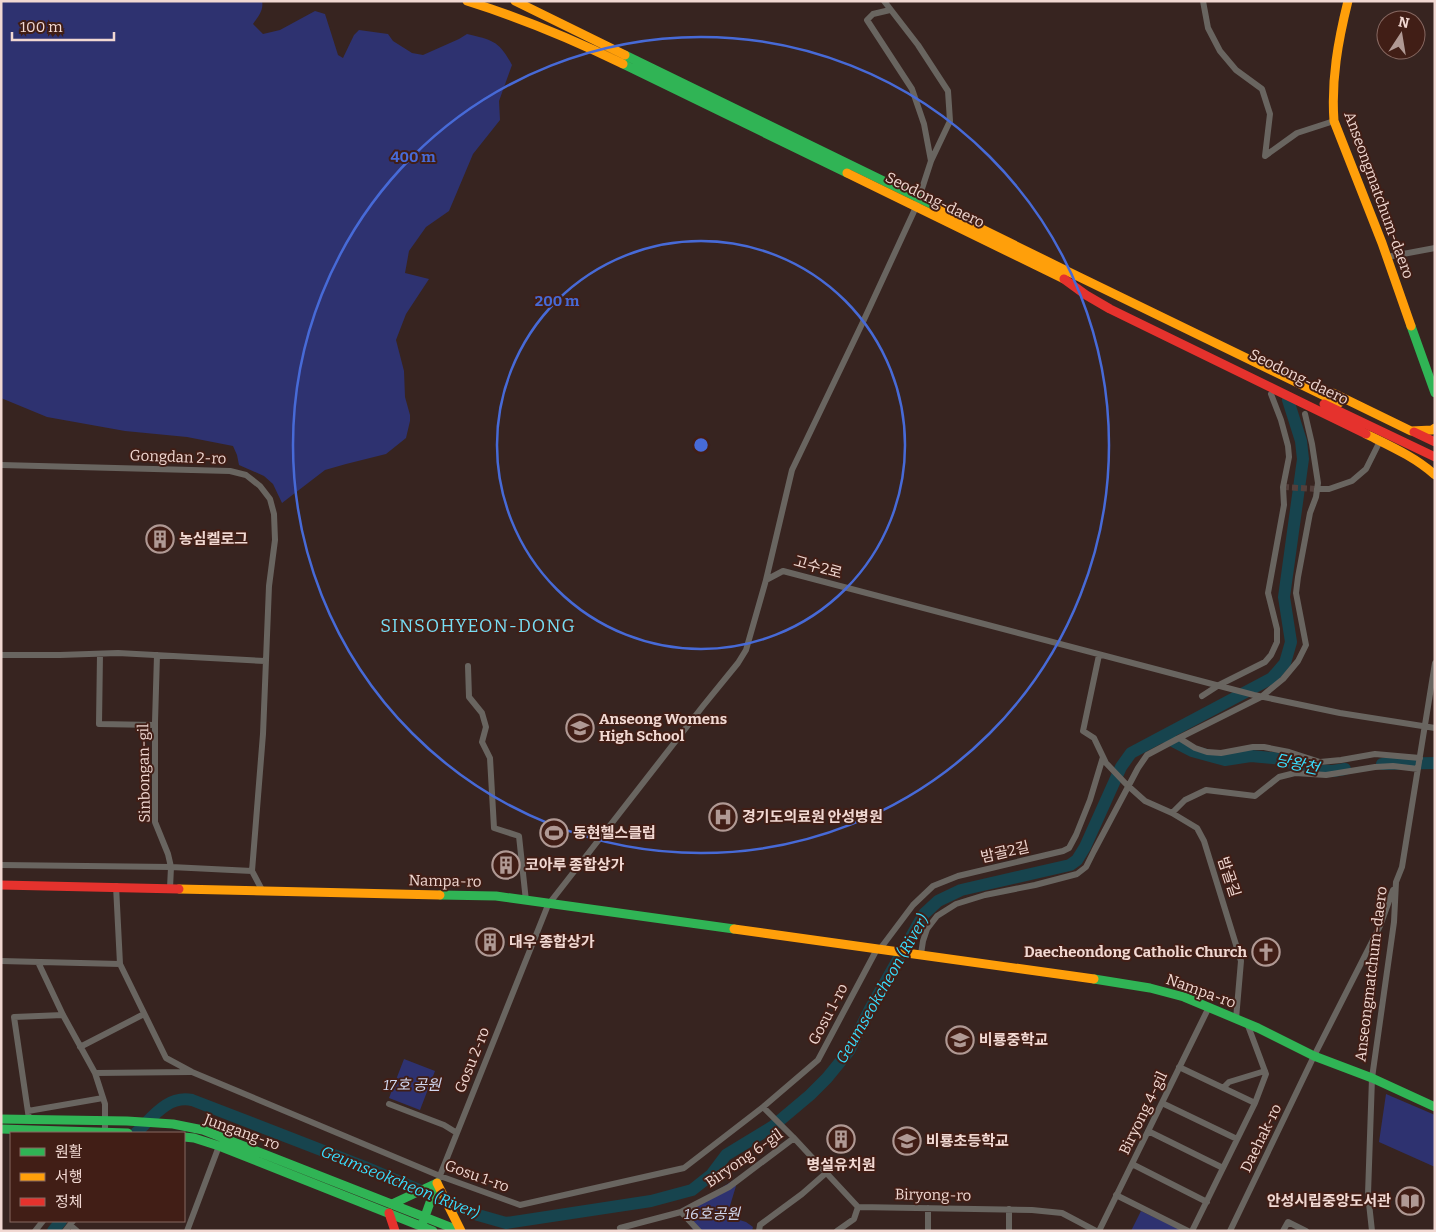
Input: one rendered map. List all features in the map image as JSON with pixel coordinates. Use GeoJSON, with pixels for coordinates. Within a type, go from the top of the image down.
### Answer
{"type":"FeatureCollection","features":[{"type":"Feature","properties":{"kind":"main road","name":"Seodong-daero"},"geometry":{"type":"LineString","coordinates":[[467,1],[541,26],[624,59]]}},
{"type":"Feature","properties":{"kind":"main road","name":"Seodong-daero"},"geometry":{"type":"LineString","coordinates":[[516,1],[624,59],[917,203],[1388,430]]}},
{"type":"Feature","properties":{"kind":"main road","name":"Anseongmatchum-daero"},"geometry":{"type":"LineString","coordinates":[[1348,1],[1336,48],[1332,101],[1334,121],[1387,257],[1435,393]]}},
{"type":"Feature","properties":{"kind":"main road"},"geometry":{"type":"LineString","coordinates":[[1066,275],[1090,279],[1188,323],[1435,442]]}},
{"type":"Feature","properties":{"kind":"main road"},"geometry":{"type":"LineString","coordinates":[[1066,275],[1076,290],[1091,299],[1435,468]]}},
{"type":"Feature","properties":{"kind":"main road"},"geometry":{"type":"LineString","coordinates":[[1411,431],[1432,430],[1435,428]]}},
{"type":"Feature","properties":{"kind":"main road"},"geometry":{"type":"LineString","coordinates":[[1388,430],[1435,449]]}},
{"type":"Feature","properties":{"kind":"main road"},"geometry":{"type":"LineString","coordinates":[[1388,430],[1435,457]]}},
{"type":"Feature","properties":{"kind":"main road"},"geometry":{"type":"LineString","coordinates":[[1419,461],[1435,475]]}},
{"type":"Feature","properties":{"kind":"main road","name":"Nampa-ro"},"geometry":{"type":"LineString","coordinates":[[1,885],[116,886],[496,896],[917,953],[1133,985],[1184,997],[1209,1007],[1247,1023],[1314,1056],[1372,1078],[1435,1107]]}},
{"type":"Feature","properties":{"kind":"main road","name":"Jungang-ro"},"geometry":{"type":"LineString","coordinates":[[1,1119],[29,1115],[173,1124],[203,1130],[392,1204],[427,1213],[459,1228]]}},
{"type":"Feature","properties":{"kind":"main road"},"geometry":{"type":"LineString","coordinates":[[1,1129],[108,1132]]}},
{"type":"Feature","properties":{"kind":"main road","name":"Jungang-ro"},"geometry":{"type":"LineString","coordinates":[[185,1137],[219,1146],[389,1213],[421,1228],[433,1231]]}},
{"type":"Feature","properties":{"kind":"main road"},"geometry":{"type":"LineString","coordinates":[[392,1204],[439,1179],[459,1228]]}},
{"type":"Feature","properties":{"kind":"main road","name":"Gosu 2-ro"},"geometry":{"type":"LineString","coordinates":[[421,1228],[439,1179]]}},
{"type":"Feature","properties":{"kind":"main road"},"geometry":{"type":"LineString","coordinates":[[389,1213],[395,1231]]}},
{"type":"Feature","properties":{"kind":"street"},"geometry":{"type":"LineString","coordinates":[[548,904],[738,663],[746,650],[766,580],[792,470],[917,203],[931,160],[950,121],[948,92],[918,45],[884,1]]}},
{"type":"Feature","properties":{"kind":"street"},"geometry":{"type":"LineString","coordinates":[[1203,1],[1208,28],[1220,51],[1236,70],[1262,88],[1270,114],[1265,156],[1297,133],[1334,121]]}},
{"type":"Feature","properties":{"kind":"street"},"geometry":{"type":"LineString","coordinates":[[890,10],[873,14],[867,20],[912,89],[924,124],[931,160]]}},
{"type":"Feature","properties":{"kind":"street"},"geometry":{"type":"LineString","coordinates":[[1387,257],[1435,248]]}},
{"type":"Feature","properties":{"kind":"street"},"geometry":{"type":"LineString","coordinates":[[1202,696],[1265,662],[1271,655],[1277,642],[1277,629],[1268,593],[1284,505],[1284,487],[1289,457],[1286,437],[1272,394]]}},
{"type":"Feature","properties":{"kind":"street"},"geometry":{"type":"LineString","coordinates":[[917,953],[927,929],[937,916],[956,904],[985,895],[1078,874],[1086,867],[1127,785],[1147,755],[1262,697],[1284,680],[1298,662],[1306,645],[1296,593],[1310,513],[1316,497],[1318,483],[1312,444],[1304,414]]}},
{"type":"Feature","properties":{"kind":"street"},"geometry":{"type":"LineString","coordinates":[[1317,489],[1329,489],[1352,481],[1366,469],[1380,441]]}},
{"type":"Feature","properties":{"kind":"street","name":"Gongdan 2-ro"},"geometry":{"type":"LineString","coordinates":[[1,465],[230,471],[246,475],[260,486],[270,499],[274,514],[275,540],[269,586],[263,734],[252,871]]}},
{"type":"Feature","properties":{"kind":"street","name":"고수2로"},"geometry":{"type":"LineString","coordinates":[[766,580],[782,570],[1262,697],[1340,713],[1435,728]]}},
{"type":"Feature","properties":{"kind":"street"},"geometry":{"type":"LineString","coordinates":[[100,654],[99,724],[155,725]]}},
{"type":"Feature","properties":{"kind":"street"},"geometry":{"type":"LineString","coordinates":[[1,655],[157,655],[265,661]]}},
{"type":"Feature","properties":{"kind":"street","name":"Sinbongan-gil"},"geometry":{"type":"LineString","coordinates":[[157,655],[155,822],[168,854],[171,867],[170,888]]}},
{"type":"Feature","properties":{"kind":"street","name":"밤골길"},"geometry":{"type":"LineString","coordinates":[[1099,655],[1083,731],[1094,738],[1104,760],[1127,785],[1145,801],[1172,813],[1197,828],[1204,841],[1241,960],[1236,1018]]}},
{"type":"Feature","properties":{"kind":"street","name":"Anseongmatchum-daero"},"geometry":{"type":"LineString","coordinates":[[1372,1231],[1368,1194],[1372,1078],[1394,922],[1396,882],[1402,867],[1435,664]]}},
{"type":"Feature","properties":{"kind":"street"},"geometry":{"type":"LineString","coordinates":[[468,666],[469,697],[482,713],[486,727],[482,742],[490,758],[494,828],[519,836],[526,901]]}},
{"type":"Feature","properties":{"kind":"street"},"geometry":{"type":"LineString","coordinates":[[1178,738],[1195,748],[1207,752],[1221,753],[1258,747],[1277,749],[1320,762],[1374,754],[1420,758]]}},
{"type":"Feature","properties":{"kind":"street","name":"밤골2길"},"geometry":{"type":"LineString","coordinates":[[881,949],[913,905],[933,886],[958,876],[1069,848],[1090,800],[1104,760]]}},
{"type":"Feature","properties":{"kind":"street"},"geometry":{"type":"LineString","coordinates":[[1172,813],[1185,800],[1206,790],[1255,796],[1279,777],[1295,773],[1326,775],[1393,766],[1418,769]]}},
{"type":"Feature","properties":{"kind":"street"},"geometry":{"type":"LineString","coordinates":[[1,865],[171,867],[252,871],[262,890]]}},
{"type":"Feature","properties":{"kind":"street","name":"Daehak-ro"},"geometry":{"type":"LineString","coordinates":[[1230,1231],[1314,1056],[1380,926],[1396,882]]}},
{"type":"Feature","properties":{"kind":"street","name":"Gosu 1-ro"},"geometry":{"type":"LineString","coordinates":[[116,886],[120,964],[166,1058],[192,1072],[439,1179],[520,1205],[684,1168],[763,1107],[818,1060],[881,949]]}},
{"type":"Feature","properties":{"kind":"street","name":"Gosu 2-ro"},"geometry":{"type":"LineString","coordinates":[[439,1179],[548,904]]}},
{"type":"Feature","properties":{"kind":"street"},"geometry":{"type":"LineString","coordinates":[[1,961],[120,964]]}},
{"type":"Feature","properties":{"kind":"street"},"geometry":{"type":"LineString","coordinates":[[38,962],[63,1015],[95,1073],[105,1104],[105,1121],[108,1132]]}},
{"type":"Feature","properties":{"kind":"street","name":"Biryong 4-gil"},"geometry":{"type":"LineString","coordinates":[[1098,1231],[1209,1007]]}},
{"type":"Feature","properties":{"kind":"street"},"geometry":{"type":"LineString","coordinates":[[80,1047],[144,1014]]}},
{"type":"Feature","properties":{"kind":"street"},"geometry":{"type":"LineString","coordinates":[[63,1015],[14,1018],[29,1115],[103,1098]]}},
{"type":"Feature","properties":{"kind":"street"},"geometry":{"type":"LineString","coordinates":[[1192,1231],[1255,1103],[1266,1074],[1247,1023]]}},
{"type":"Feature","properties":{"kind":"street"},"geometry":{"type":"LineString","coordinates":[[1180,1067],[1255,1103]]}},
{"type":"Feature","properties":{"kind":"street"},"geometry":{"type":"LineString","coordinates":[[1223,1088],[1229,1082],[1265,1071]]}},
{"type":"Feature","properties":{"kind":"street"},"geometry":{"type":"LineString","coordinates":[[95,1073],[192,1072]]}},
{"type":"Feature","properties":{"kind":"street"},"geometry":{"type":"LineString","coordinates":[[1162,1103],[1237,1139]]}},
{"type":"Feature","properties":{"kind":"street"},"geometry":{"type":"LineString","coordinates":[[389,1104],[444,1125],[458,1133]]}},
{"type":"Feature","properties":{"kind":"street"},"geometry":{"type":"LineString","coordinates":[[763,1107],[858,1206],[854,1219],[837,1231]]}},
{"type":"Feature","properties":{"kind":"street"},"geometry":{"type":"LineString","coordinates":[[1148,1131],[1223,1168]]}},
{"type":"Feature","properties":{"kind":"street","name":"Biryong 6-gil"},"geometry":{"type":"LineString","coordinates":[[622,1231],[620,1228],[681,1212],[729,1187],[794,1138]]}},
{"type":"Feature","properties":{"kind":"street","name":"Jungang-ro"},"geometry":{"type":"LineString","coordinates":[[187,1231],[219,1146]]}},
{"type":"Feature","properties":{"kind":"street"},"geometry":{"type":"LineString","coordinates":[[1132,1164],[1207,1202]]}},
{"type":"Feature","properties":{"kind":"street"},"geometry":{"type":"LineString","coordinates":[[759,1231],[760,1225],[802,1194],[826,1173]]}},
{"type":"Feature","properties":{"kind":"street"},"geometry":{"type":"LineString","coordinates":[[1116,1195],[1188,1231]]}},
{"type":"Feature","properties":{"kind":"street","name":"Biryong-ro"},"geometry":{"type":"LineString","coordinates":[[858,1206],[1032,1210],[1062,1213],[1098,1231]]}},
{"type":"Feature","properties":{"kind":"street"},"geometry":{"type":"LineString","coordinates":[[928,1208],[928,1231]]}},
{"type":"Feature","properties":{"kind":"street"},"geometry":{"type":"LineString","coordinates":[[1008,1231],[1009,1210]]}},
{"type":"Feature","properties":{"kind":"street"},"geometry":{"type":"LineString","coordinates":[[681,1212],[694,1229]]}},
{"type":"Feature","properties":{"kind":"street"},"geometry":{"type":"LineString","coordinates":[[1283,1231],[1288,1222],[1306,1231]]}},
{"type":"Feature","properties":{"kind":"street"},"geometry":{"type":"LineString","coordinates":[[69,1226],[77,1231]]}},
{"type":"Feature","properties":{"kind":"green space"},"geometry":{"type":"Polygon","coordinates":[[[1,1],[262,1],[259,16],[253,24],[263,34],[280,30],[315,11],[325,14],[338,55],[343,58],[354,35],[359,30],[388,34],[393,41],[412,53],[423,55],[467,34],[489,40],[499,46],[512,65],[499,101],[500,120],[473,154],[449,211],[426,227],[409,251],[405,273],[429,279],[406,314],[396,340],[404,371],[405,397],[410,415],[406,438],[386,454],[325,470],[282,503],[273,484],[264,476],[239,465],[233,446],[187,437],[125,431],[47,417],[1,398],[1,1]]]}},
{"type":"Feature","properties":{"kind":"green space","name":"17호 공원"},"geometry":{"type":"Polygon","coordinates":[[[404,1059],[435,1071],[420,1110],[389,1098],[404,1059]]]}},
{"type":"Feature","properties":{"kind":"green space"},"geometry":{"type":"Polygon","coordinates":[[[1386,1094],[1435,1115],[1435,1167],[1379,1142],[1386,1094]]]}},
{"type":"Feature","properties":{"kind":"green space","name":"16호공원"},"geometry":{"type":"Polygon","coordinates":[[[734,1180],[736,1186],[729,1209],[733,1218],[746,1222],[753,1227],[752,1231],[694,1231],[689,1224],[687,1209],[734,1180]]]}},
{"type":"Feature","properties":{"kind":"green space"},"geometry":{"type":"Polygon","coordinates":[[[1141,1211],[1183,1231],[1131,1231],[1141,1211]]]}},
{"type":"Feature","properties":{"kind":"waterway","name":"Geumseokcheon (River)"},"geometry":{"type":"LineString","coordinates":[[137,1132],[168,1104],[183,1099],[192,1100],[365,1167],[478,1215],[506,1223],[651,1201],[692,1190],[711,1175],[726,1155],[772,1127],[827,1078],[849,1051],[870,1009],[924,914],[938,901],[961,890],[1070,865],[1077,860],[1085,847],[1121,767],[1131,753],[1272,678],[1285,663],[1291,642],[1284,597],[1303,459],[1301,441],[1288,400]]}},
{"type":"Feature","properties":{"kind":"waterway","name":"당왕천"},"geometry":{"type":"LineString","coordinates":[[1163,736],[1192,751],[1225,760],[1251,756],[1282,759],[1308,770],[1333,771],[1345,769]]}},
{"type":"Feature","properties":{"kind":"waterway","name":"당왕천"},"geometry":{"type":"LineString","coordinates":[[1382,764],[1435,763]]}},
{"type":"Feature","properties":{"kind":"waterway","name":"Geumseokcheon (River)"},"geometry":{"type":"LineString","coordinates":[[53,1231],[60,1222]]}},
{"type":"Feature","properties":{"kind":"tunnel"},"geometry":{"type":"LineString","coordinates":[[1283,487],[1317,489]]}},
{"type":"Feature","properties":{"kind":"traffic: fast"},"geometry":{"type":"LineString","coordinates":[[625,55],[937,207]]}},
{"type":"Feature","properties":{"kind":"traffic: fast"},"geometry":{"type":"LineString","coordinates":[[623,64],[847,173]]}},
{"type":"Feature","properties":{"kind":"traffic: fast"},"geometry":{"type":"LineString","coordinates":[[1411,326],[1435,393]]}},
{"type":"Feature","properties":{"kind":"traffic: fast"},"geometry":{"type":"LineString","coordinates":[[440,895],[496,896],[734,929]]}},
{"type":"Feature","properties":{"kind":"traffic: fast"},"geometry":{"type":"LineString","coordinates":[[1094,979],[1150,988],[1184,997],[1258,1028],[1314,1056],[1372,1078],[1435,1107]]}},
{"type":"Feature","properties":{"kind":"traffic: fast"},"geometry":{"type":"LineString","coordinates":[[1,1119],[127,1121],[173,1124],[203,1130],[460,1231]]}},
{"type":"Feature","properties":{"kind":"traffic: fast"},"geometry":{"type":"LineString","coordinates":[[1,1129],[96,1132]]}},
{"type":"Feature","properties":{"kind":"traffic: fast"},"geometry":{"type":"LineString","coordinates":[[185,1137],[219,1146],[433,1231]]}},
{"type":"Feature","properties":{"kind":"traffic: fast"},"geometry":{"type":"LineString","coordinates":[[392,1204],[437,1183]]}},
{"type":"Feature","properties":{"kind":"traffic: fast"},"geometry":{"type":"LineString","coordinates":[[423,1222],[437,1183]]}},
{"type":"Feature","properties":{"kind":"traffic: slow"},"geometry":{"type":"LineString","coordinates":[[467,1],[546,30],[623,64]]}},
{"type":"Feature","properties":{"kind":"traffic: slow"},"geometry":{"type":"LineString","coordinates":[[515,1],[625,55]]}},
{"type":"Feature","properties":{"kind":"traffic: slow"},"geometry":{"type":"LineString","coordinates":[[1348,1],[1336,61],[1334,121],[1382,243],[1411,326]]}},
{"type":"Feature","properties":{"kind":"traffic: slow"},"geometry":{"type":"LineString","coordinates":[[847,173],[1064,279]]}},
{"type":"Feature","properties":{"kind":"traffic: slow"},"geometry":{"type":"LineString","coordinates":[[937,207],[1069,272]]}},
{"type":"Feature","properties":{"kind":"traffic: slow"},"geometry":{"type":"LineString","coordinates":[[1069,272],[1339,403]]}},
{"type":"Feature","properties":{"kind":"traffic: slow"},"geometry":{"type":"LineString","coordinates":[[1333,393],[1411,431],[1432,430],[1435,428]]}},
{"type":"Feature","properties":{"kind":"traffic: slow"},"geometry":{"type":"LineString","coordinates":[[1366,434],[1411,457],[1435,475]]}},
{"type":"Feature","properties":{"kind":"traffic: slow"},"geometry":{"type":"LineString","coordinates":[[179,889],[440,895]]}},
{"type":"Feature","properties":{"kind":"traffic: slow"},"geometry":{"type":"LineString","coordinates":[[734,929],[1094,979]]}},
{"type":"Feature","properties":{"kind":"traffic: slow"},"geometry":{"type":"LineString","coordinates":[[437,1183],[461,1231]]}},
{"type":"Feature","properties":{"kind":"traffic: jam"},"geometry":{"type":"LineString","coordinates":[[1064,279],[1110,309],[1366,434]]}},
{"type":"Feature","properties":{"kind":"traffic: jam"},"geometry":{"type":"LineString","coordinates":[[1324,404],[1435,457]]}},
{"type":"Feature","properties":{"kind":"traffic: jam"},"geometry":{"type":"LineString","coordinates":[[1414,432],[1435,442]]}},
{"type":"Feature","properties":{"kind":"traffic: jam"},"geometry":{"type":"LineString","coordinates":[[1,885],[179,889]]}},
{"type":"Feature","properties":{"kind":"traffic: jam"},"geometry":{"type":"LineString","coordinates":[[389,1213],[395,1231]]}},
{"type":"Feature","properties":{"kind":"place","name":"농심켈로그"},"geometry":{"type":"Point","coordinates":[160,539]}},
{"type":"Feature","properties":{"kind":"place","name":"Anseong Womens High School"},"geometry":{"type":"Point","coordinates":[580,728]}},
{"type":"Feature","properties":{"kind":"place","name":"경기도의료원 안성병원"},"geometry":{"type":"Point","coordinates":[723,817]}},
{"type":"Feature","properties":{"kind":"place","name":"동현헬스클럽"},"geometry":{"type":"Point","coordinates":[554,833]}},
{"type":"Feature","properties":{"kind":"place","name":"코아루 종합상가"},"geometry":{"type":"Point","coordinates":[506,865]}},
{"type":"Feature","properties":{"kind":"place","name":"대우 종합상가"},"geometry":{"type":"Point","coordinates":[490,942]}},
{"type":"Feature","properties":{"kind":"place","name":"Daecheondong Catholic Church"},"geometry":{"type":"Point","coordinates":[1266,952]}},
{"type":"Feature","properties":{"kind":"place","name":"비룡중학교"},"geometry":{"type":"Point","coordinates":[960,1040]}},
{"type":"Feature","properties":{"kind":"place","name":"병설유치원"},"geometry":{"type":"Point","coordinates":[841,1139]}},
{"type":"Feature","properties":{"kind":"place","name":"비룡초등학교"},"geometry":{"type":"Point","coordinates":[907,1141]}},
{"type":"Feature","properties":{"kind":"place","name":"안성시립중앙도서관"},"geometry":{"type":"Point","coordinates":[1410,1201]}},
{"type":"Feature","properties":{"kind":"district","name":"SINSOHYEON-DONG"},"geometry":{"type":"Point","coordinates":[478,626]}}]}
